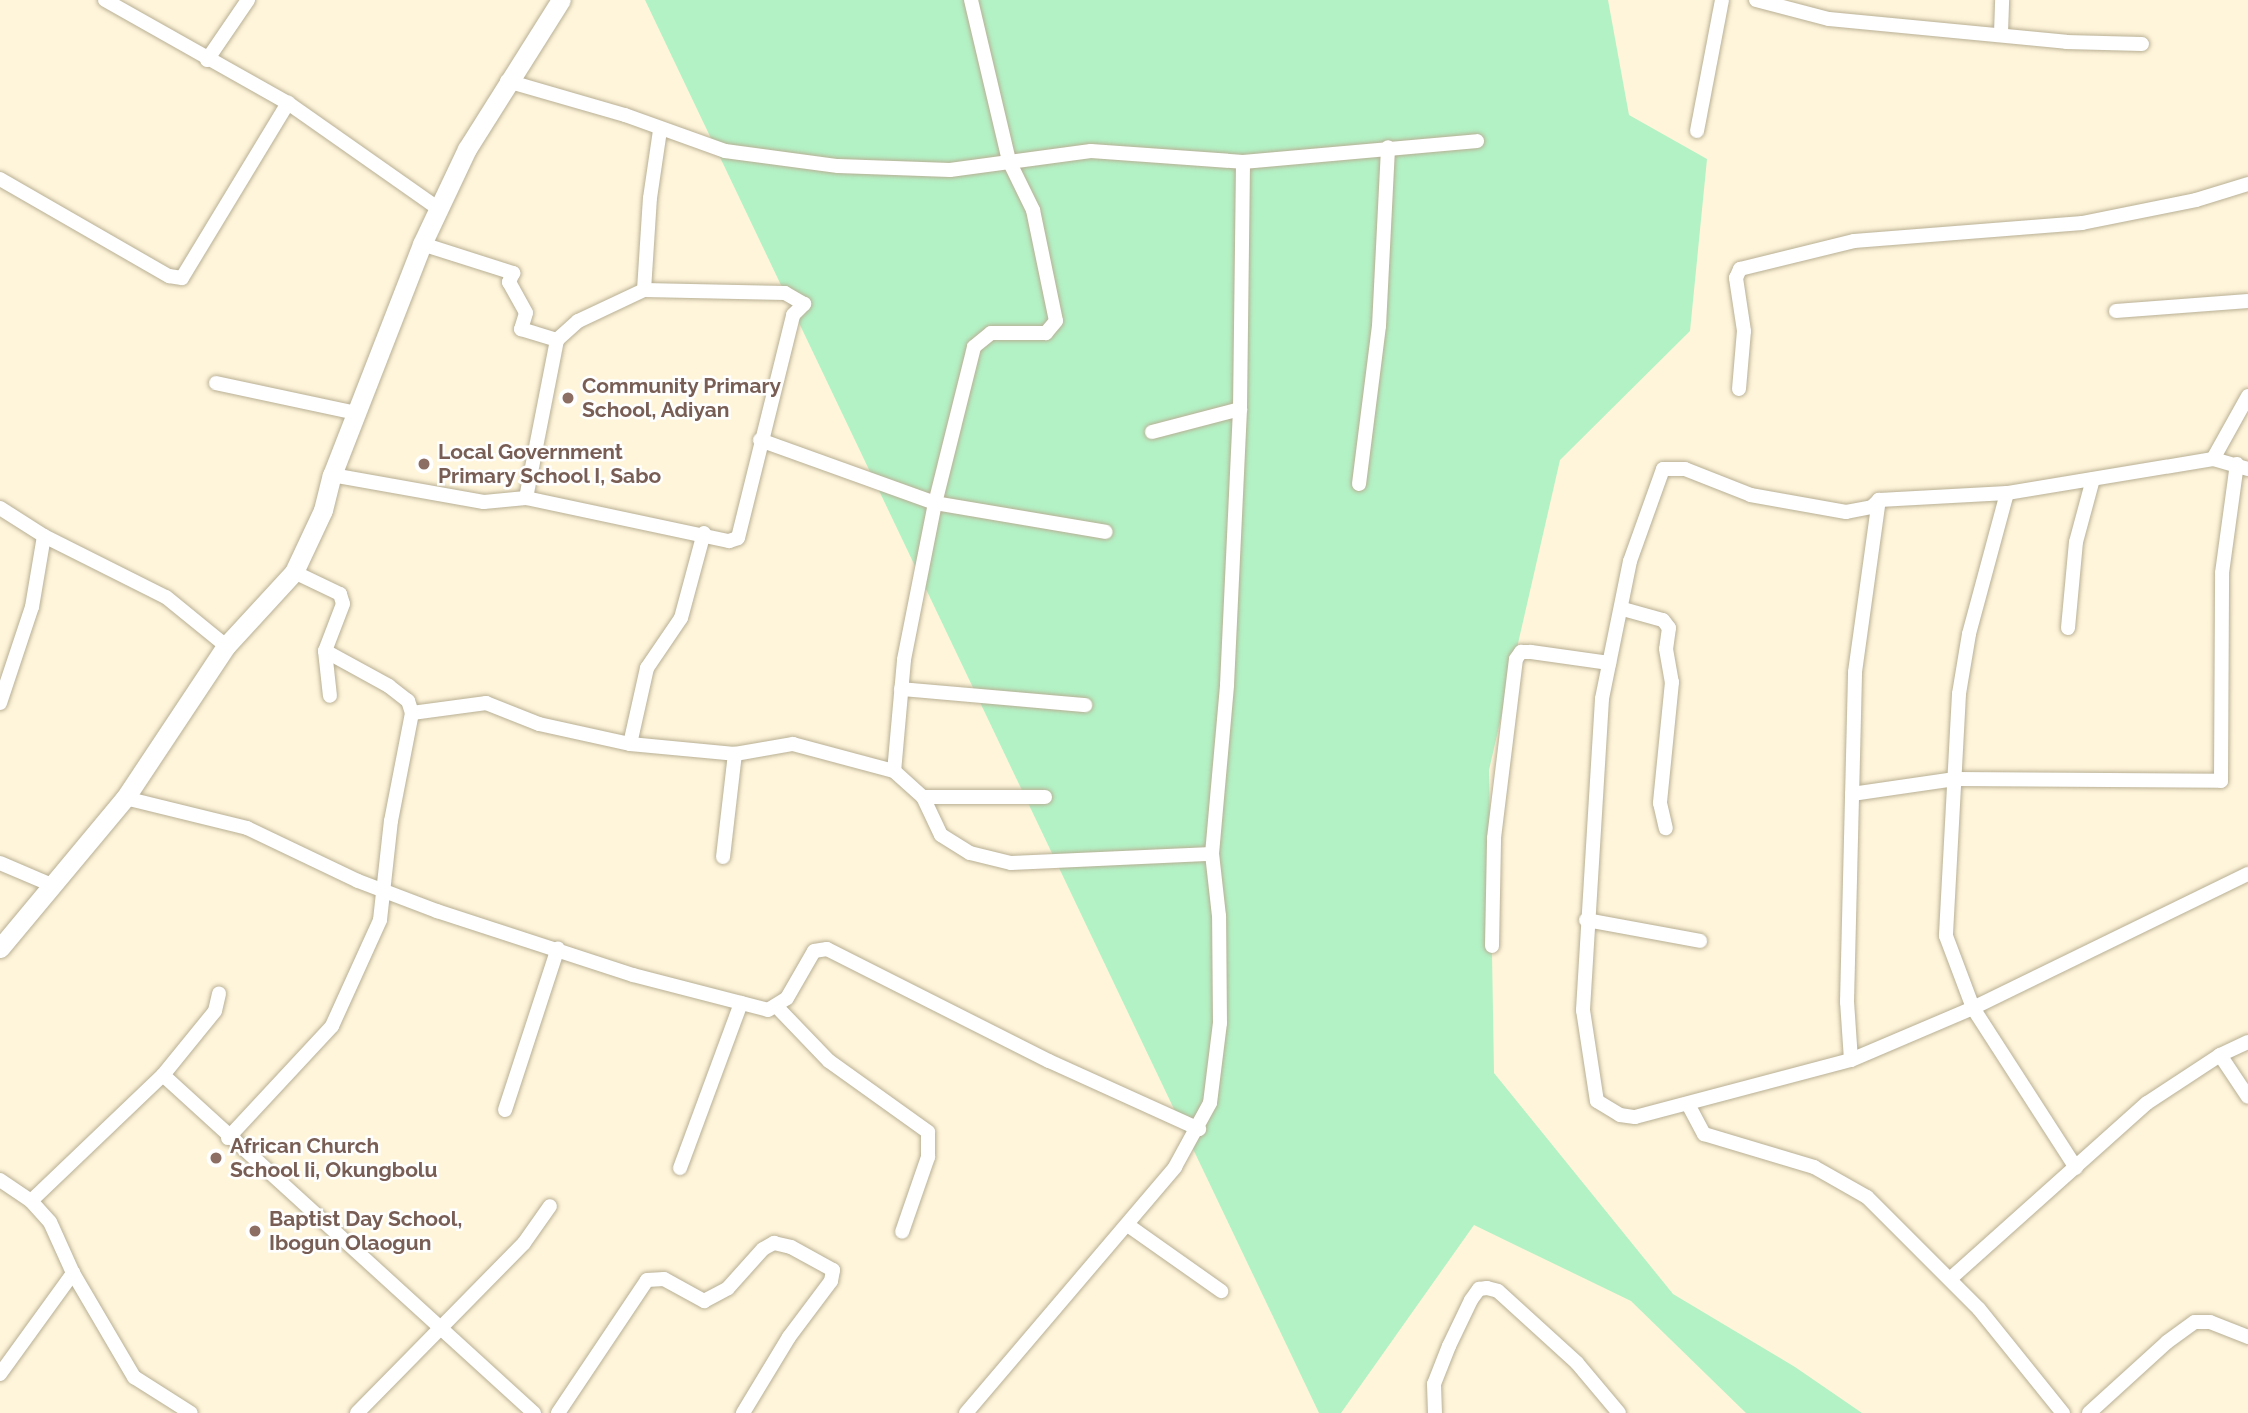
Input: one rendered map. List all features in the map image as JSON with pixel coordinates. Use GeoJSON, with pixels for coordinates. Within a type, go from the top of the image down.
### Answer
{"type":"FeatureCollection","features":[{"type":"Feature","properties":{"kind":"main road"},"geometry":{"type":"LineString","coordinates":[[0,948],[125,798],[226,646],[294,572],[323,510],[332,475],[422,244],[506,81],[561,0]]}},
{"type":"Feature","properties":{"kind":"street"},"geometry":{"type":"LineString","coordinates":[[105,0],[207,60],[288,103],[439,209]]}},
{"type":"Feature","properties":{"kind":"street"},"geometry":{"type":"LineString","coordinates":[[207,60],[248,0]]}},
{"type":"Feature","properties":{"kind":"street"},"geometry":{"type":"LineString","coordinates":[[894,771],[901,688],[935,503],[974,347],[991,334],[1046,333],[1056,320],[1033,210],[1009,161],[971,0]]}},
{"type":"Feature","properties":{"kind":"street"},"geometry":{"type":"LineString","coordinates":[[1697,131],[1722,0]]}},
{"type":"Feature","properties":{"kind":"street"},"geometry":{"type":"LineString","coordinates":[[1755,0],[1829,19],[2001,33],[2066,42],[2142,44]]}},
{"type":"Feature","properties":{"kind":"street"},"geometry":{"type":"LineString","coordinates":[[2001,33],[2002,0]]}},
{"type":"Feature","properties":{"kind":"street"},"geometry":{"type":"LineString","coordinates":[[506,81],[625,115],[660,130],[725,151],[838,166],[950,170],[1091,151],[1243,162],[1477,141]]}},
{"type":"Feature","properties":{"kind":"street"},"geometry":{"type":"LineString","coordinates":[[0,179],[169,276],[182,278],[288,103]]}},
{"type":"Feature","properties":{"kind":"street"},"geometry":{"type":"LineString","coordinates":[[644,290],[660,130]]}},
{"type":"Feature","properties":{"kind":"street"},"geometry":{"type":"LineString","coordinates":[[1359,484],[1379,326],[1388,147]]}},
{"type":"Feature","properties":{"kind":"street"},"geometry":{"type":"LineString","coordinates":[[966,1413],[1129,1226],[1175,1167],[1199,1129],[1210,1103],[1220,1023],[1219,916],[1212,854],[1227,685],[1240,409],[1243,162]]}},
{"type":"Feature","properties":{"kind":"street"},"geometry":{"type":"LineString","coordinates":[[1739,388],[1744,331],[1736,278],[1740,269],[1854,241],[2082,223],[2196,200],[2248,184]]}},
{"type":"Feature","properties":{"kind":"street"},"geometry":{"type":"LineString","coordinates":[[422,244],[513,273],[509,282],[526,313],[521,329],[557,340]]}},
{"type":"Feature","properties":{"kind":"street"},"geometry":{"type":"LineString","coordinates":[[332,475],[484,502],[526,498],[704,533],[729,541],[737,538],[793,315],[804,304],[785,293],[644,290],[578,321],[557,340],[526,498]]}},
{"type":"Feature","properties":{"kind":"street"},"geometry":{"type":"LineString","coordinates":[[2116,312],[2248,300]]}},
{"type":"Feature","properties":{"kind":"street"},"geometry":{"type":"LineString","coordinates":[[216,383],[356,412]]}},
{"type":"Feature","properties":{"kind":"street"},"geometry":{"type":"LineString","coordinates":[[2213,459],[2248,396]]}},
{"type":"Feature","properties":{"kind":"street"},"geometry":{"type":"LineString","coordinates":[[1152,432],[1240,409]]}},
{"type":"Feature","properties":{"kind":"street"},"geometry":{"type":"LineString","coordinates":[[760,440],[935,503],[1106,532]]}},
{"type":"Feature","properties":{"kind":"street"},"geometry":{"type":"LineString","coordinates":[[1852,794],[1955,779],[2221,781],[2222,573],[2242,467],[2213,459],[2007,494],[1879,500],[1872,507],[1846,512],[1751,495],[1685,469],[1663,470],[1630,561],[1623,609],[1602,699],[1586,920],[1583,1010],[1597,1101],[1635,1117],[1689,1106],[1851,1060],[1973,1008],[2248,874]]}},
{"type":"Feature","properties":{"kind":"street"},"geometry":{"type":"LineString","coordinates":[[2068,628],[2076,542],[2093,479]]}},
{"type":"Feature","properties":{"kind":"street"},"geometry":{"type":"LineString","coordinates":[[2007,494],[1964,663],[1946,936],[1973,1008],[2076,1168]]}},
{"type":"Feature","properties":{"kind":"street"},"geometry":{"type":"LineString","coordinates":[[1851,1060],[1847,1002],[1856,654],[1879,500]]}},
{"type":"Feature","properties":{"kind":"street"},"geometry":{"type":"LineString","coordinates":[[0,508],[44,536],[166,597],[226,646]]}},
{"type":"Feature","properties":{"kind":"street"},"geometry":{"type":"LineString","coordinates":[[630,744],[646,668],[666,634],[681,618],[704,533]]}},
{"type":"Feature","properties":{"kind":"street"},"geometry":{"type":"LineString","coordinates":[[0,704],[32,607],[44,536]]}},
{"type":"Feature","properties":{"kind":"street"},"geometry":{"type":"LineString","coordinates":[[294,572],[340,594],[344,604],[325,651],[330,696]]}},
{"type":"Feature","properties":{"kind":"street"},"geometry":{"type":"LineString","coordinates":[[1623,609],[1663,620],[1670,628],[1665,649],[1672,682],[1660,803],[1666,828]]}},
{"type":"Feature","properties":{"kind":"street"},"geometry":{"type":"LineString","coordinates":[[228,1138],[332,1026],[380,920],[382,888],[412,713],[408,701],[389,686],[325,651]]}},
{"type":"Feature","properties":{"kind":"street"},"geometry":{"type":"LineString","coordinates":[[1492,946],[1494,838],[1516,659],[1521,652],[1531,652],[1609,663]]}},
{"type":"Feature","properties":{"kind":"street"},"geometry":{"type":"LineString","coordinates":[[901,688],[1084,705]]}},
{"type":"Feature","properties":{"kind":"street"},"geometry":{"type":"LineString","coordinates":[[412,713],[486,703],[539,724],[630,744],[735,754],[793,744],[894,771],[923,797],[941,835],[970,853],[1011,863],[1212,854]]}},
{"type":"Feature","properties":{"kind":"street"},"geometry":{"type":"LineString","coordinates":[[723,857],[735,754]]}},
{"type":"Feature","properties":{"kind":"street"},"geometry":{"type":"LineString","coordinates":[[923,797],[1045,797]]}},
{"type":"Feature","properties":{"kind":"street"},"geometry":{"type":"LineString","coordinates":[[125,798],[247,828],[437,911],[558,948],[633,975],[741,1003],[778,1007],[829,1061],[928,1132],[928,1157],[902,1232]]}},
{"type":"Feature","properties":{"kind":"street"},"geometry":{"type":"LineString","coordinates":[[0,863],[54,886]]}},
{"type":"Feature","properties":{"kind":"street"},"geometry":{"type":"LineString","coordinates":[[1586,920],[1700,942]]}},
{"type":"Feature","properties":{"kind":"street"},"geometry":{"type":"LineString","coordinates":[[505,1110],[558,948]]}},
{"type":"Feature","properties":{"kind":"street"},"geometry":{"type":"LineString","coordinates":[[778,1007],[803,963],[814,951],[827,949],[1049,1061],[1199,1129]]}},
{"type":"Feature","properties":{"kind":"street"},"geometry":{"type":"LineString","coordinates":[[32,1201],[163,1075],[215,1011],[219,993]]}},
{"type":"Feature","properties":{"kind":"street"},"geometry":{"type":"LineString","coordinates":[[680,1168],[741,1003]]}},
{"type":"Feature","properties":{"kind":"street"},"geometry":{"type":"LineString","coordinates":[[1950,1279],[2147,1103],[2220,1055],[2248,1042]]}},
{"type":"Feature","properties":{"kind":"street"},"geometry":{"type":"LineString","coordinates":[[2220,1055],[2248,1097]]}},
{"type":"Feature","properties":{"kind":"street"},"geometry":{"type":"LineString","coordinates":[[163,1075],[228,1138],[534,1413]]}},
{"type":"Feature","properties":{"kind":"street"},"geometry":{"type":"LineString","coordinates":[[1689,1106],[1704,1134],[1814,1167],[1850,1185],[1950,1279],[2063,1413]]}},
{"type":"Feature","properties":{"kind":"street"},"geometry":{"type":"LineString","coordinates":[[0,1180],[32,1201],[50,1222],[73,1273],[134,1377],[191,1413]]}},
{"type":"Feature","properties":{"kind":"street"},"geometry":{"type":"LineString","coordinates":[[357,1413],[524,1243],[550,1206]]}},
{"type":"Feature","properties":{"kind":"street"},"geometry":{"type":"LineString","coordinates":[[1129,1226],[1221,1292]]}},
{"type":"Feature","properties":{"kind":"street"},"geometry":{"type":"LineString","coordinates":[[558,1413],[647,1280],[664,1279],[705,1301],[728,1288],[763,1249],[774,1243],[791,1247],[832,1270],[831,1281],[789,1337],[743,1413]]}},
{"type":"Feature","properties":{"kind":"street"},"geometry":{"type":"LineString","coordinates":[[0,1374],[73,1273]]}},
{"type":"Feature","properties":{"kind":"street"},"geometry":{"type":"LineString","coordinates":[[1435,1413],[1434,1384],[1449,1346],[1471,1300],[1479,1289],[1487,1288],[1498,1291],[1577,1363],[1619,1413]]}},
{"type":"Feature","properties":{"kind":"street"},"geometry":{"type":"LineString","coordinates":[[2089,1413],[2167,1342],[2195,1322],[2210,1322],[2248,1337]]}},
{"type":"Feature","properties":{"kind":"green space"},"geometry":{"type":"Polygon","coordinates":[[[645,0],[1608,0],[1629,115],[1707,159],[1690,331],[1560,460],[1489,770],[1494,1073],[1673,1294],[1795,1367],[1862,1413],[1746,1413],[1631,1301],[1474,1225],[1341,1413],[1319,1413],[645,0]]]}},
{"type":"Feature","properties":{"kind":"place","name":"Community Primary School, Adiyan"},"geometry":{"type":"Point","coordinates":[568,398]}},
{"type":"Feature","properties":{"kind":"place","name":"Local Government Primary School I, Sabo"},"geometry":{"type":"Point","coordinates":[424,464]}},
{"type":"Feature","properties":{"kind":"place","name":"African Church School Ii, Okungbolu"},"geometry":{"type":"Point","coordinates":[216,1158]}},
{"type":"Feature","properties":{"kind":"place","name":"Baptist Day School, Ibogun Olaogun"},"geometry":{"type":"Point","coordinates":[255,1231]}}]}
